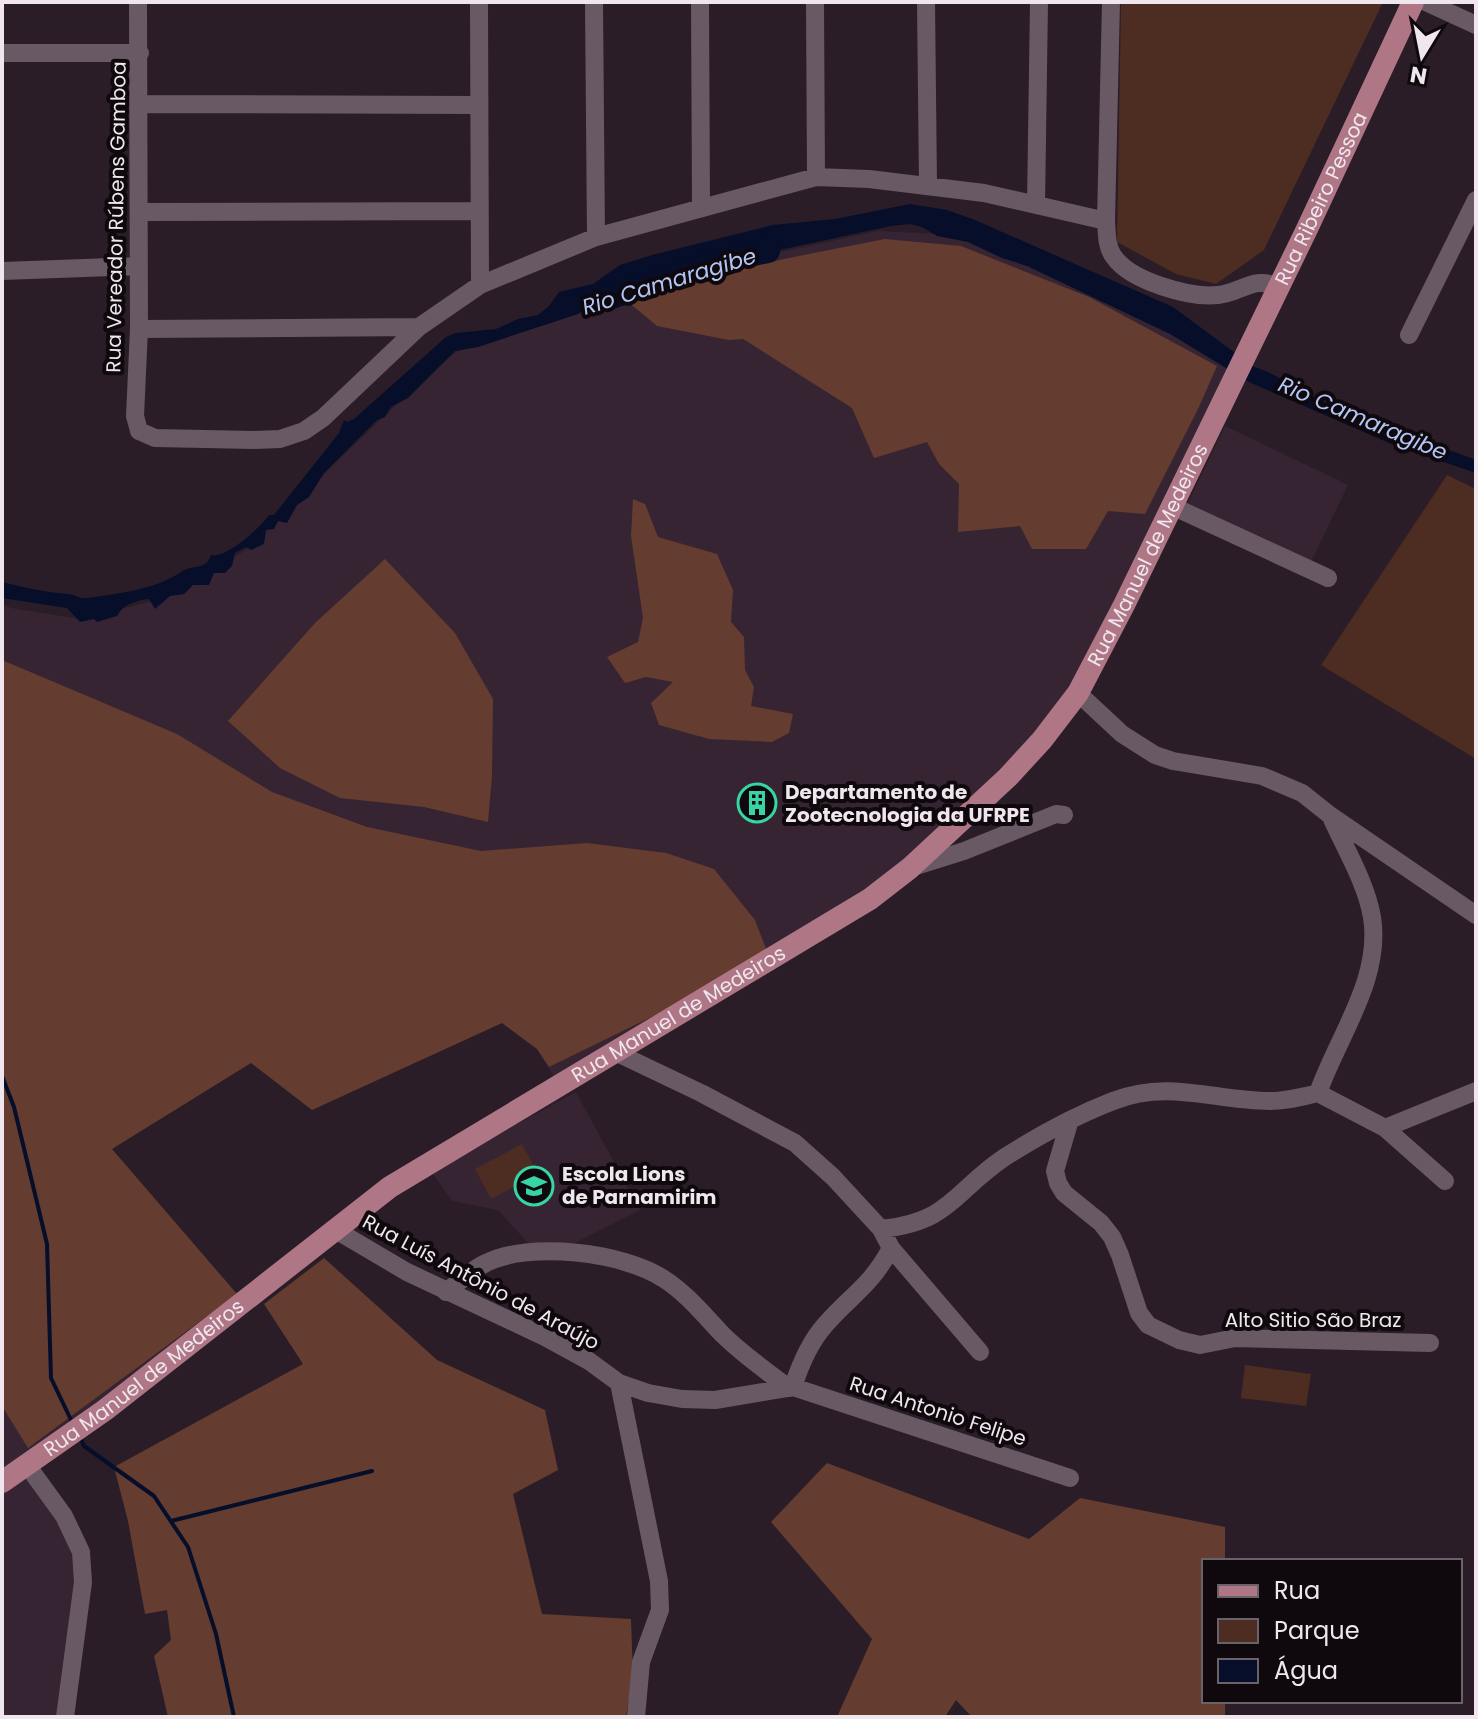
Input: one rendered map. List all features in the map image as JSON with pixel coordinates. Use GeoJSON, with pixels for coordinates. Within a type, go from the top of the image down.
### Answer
{"type":"FeatureCollection","features":[{"type":"Feature","properties":{"kind":"main road","name":"Rua Ribeiro Pessoa"},"geometry":{"type":"LineString","coordinates":[[1215,417],[1309,226],[1413,2]]}},
{"type":"Feature","properties":{"kind":"main road","name":"Rua Manuel de Medeiros"},"geometry":{"type":"LineString","coordinates":[[2,1482],[74,1432],[238,1308],[390,1187],[843,916],[910,868],[1021,763],[1078,693],[1215,417]]}},
{"type":"Feature","properties":{"kind":"street","name":"Rua Vereador Rúbens Gamboa"},"geometry":{"type":"LineString","coordinates":[[138,2],[140,212],[135,416],[139,431],[155,438],[254,440],[280,439],[304,431],[323,418],[419,327]]}},
{"type":"Feature","properties":{"kind":"street"},"geometry":{"type":"LineString","coordinates":[[479,2],[480,285]]}},
{"type":"Feature","properties":{"kind":"street"},"geometry":{"type":"LineString","coordinates":[[594,2],[596,237]]}},
{"type":"Feature","properties":{"kind":"street"},"geometry":{"type":"LineString","coordinates":[[700,2],[701,207]]}},
{"type":"Feature","properties":{"kind":"street"},"geometry":{"type":"LineString","coordinates":[[815,2],[816,177]]}},
{"type":"Feature","properties":{"kind":"street"},"geometry":{"type":"LineString","coordinates":[[926,2],[928,185]]}},
{"type":"Feature","properties":{"kind":"street"},"geometry":{"type":"LineString","coordinates":[[1036,205],[1039,2]]}},
{"type":"Feature","properties":{"kind":"street"},"geometry":{"type":"LineString","coordinates":[[1111,2],[1106,221],[1114,259],[1139,276],[1188,294],[1216,295],[1266,282],[1273,296]]}},
{"type":"Feature","properties":{"kind":"street"},"geometry":{"type":"LineString","coordinates":[[1426,2],[1476,25]]}},
{"type":"Feature","properties":{"kind":"street"},"geometry":{"type":"LineString","coordinates":[[2,53],[140,53]]}},
{"type":"Feature","properties":{"kind":"street"},"geometry":{"type":"LineString","coordinates":[[139,104],[479,105]]}},
{"type":"Feature","properties":{"kind":"street"},"geometry":{"type":"LineString","coordinates":[[139,329],[419,327],[480,285],[596,237],[816,177],[928,185],[984,193],[1106,221]]}},
{"type":"Feature","properties":{"kind":"street"},"geometry":{"type":"LineString","coordinates":[[1409,335],[1476,200]]}},
{"type":"Feature","properties":{"kind":"street"},"geometry":{"type":"LineString","coordinates":[[140,212],[479,211]]}},
{"type":"Feature","properties":{"kind":"street"},"geometry":{"type":"LineString","coordinates":[[2,271],[139,266]]}},
{"type":"Feature","properties":{"kind":"street"},"geometry":{"type":"LineString","coordinates":[[1172,506],[1328,578]]}},
{"type":"Feature","properties":{"kind":"street"},"geometry":{"type":"LineString","coordinates":[[1078,693],[1122,734],[1155,755],[1173,761],[1262,776],[1302,793],[1476,915]]}},
{"type":"Feature","properties":{"kind":"street"},"geometry":{"type":"LineString","coordinates":[[910,868],[964,851],[1056,814],[1064,815]]}},
{"type":"Feature","properties":{"kind":"street"},"geometry":{"type":"LineString","coordinates":[[1318,1093],[1330,1059],[1359,1000],[1371,967],[1374,943],[1372,914],[1331,816]]}},
{"type":"Feature","properties":{"kind":"street"},"geometry":{"type":"LineString","coordinates":[[615,1052],[795,1143],[833,1177],[881,1229],[891,1248],[980,1352]]}},
{"type":"Feature","properties":{"kind":"street"},"geometry":{"type":"LineString","coordinates":[[881,1229],[920,1222],[943,1211],[1002,1159],[1111,1101],[1138,1092],[1181,1091],[1273,1101],[1318,1093],[1385,1128],[1445,1181]]}},
{"type":"Feature","properties":{"kind":"street"},"geometry":{"type":"LineString","coordinates":[[1385,1128],[1476,1091]]}},
{"type":"Feature","properties":{"kind":"street","name":"Alto Sitio São Braz"},"geometry":{"type":"LineString","coordinates":[[1069,1123],[1055,1171],[1058,1183],[1064,1193],[1101,1223],[1112,1237],[1139,1313],[1148,1325],[1179,1340],[1200,1345],[1235,1338],[1430,1343]]}},
{"type":"Feature","properties":{"kind":"street","name":"Rua Luís Antônio de Araújo"},"geometry":{"type":"LineString","coordinates":[[334,1229],[446,1292],[545,1337],[589,1361],[619,1383],[648,1393],[682,1399],[715,1400],[791,1388]]}},
{"type":"Feature","properties":{"kind":"street"},"geometry":{"type":"LineString","coordinates":[[446,1292],[487,1262],[509,1254],[591,1254],[628,1261],[664,1279],[754,1362],[791,1388],[810,1346],[825,1325],[866,1286],[891,1248]]}},
{"type":"Feature","properties":{"kind":"street"},"geometry":{"type":"LineString","coordinates":[[619,1383],[660,1599],[657,1623],[641,1662],[636,1717]]}},
{"type":"Feature","properties":{"kind":"street","name":"Rua Antonio Felipe"},"geometry":{"type":"LineString","coordinates":[[791,1388],[1070,1478]]}},
{"type":"Feature","properties":{"kind":"street"},"geometry":{"type":"LineString","coordinates":[[27,1465],[64,1516],[81,1552],[83,1582],[65,1717]]}},
{"type":"Feature","properties":{"kind":"shaded area"},"geometry":{"type":"Polygon","coordinates":[[[878,231],[961,235],[1090,287],[1233,364],[1070,691],[1008,777],[910,868],[560,1086],[537,1049],[502,1023],[312,1110],[251,1063],[111,1149],[245,1303],[27,1465],[76,1557],[75,1597],[59,1717],[2,1717],[2,604],[80,619],[161,599],[246,550],[414,387],[456,352],[717,266],[878,231]]]}},
{"type":"Feature","properties":{"kind":"shaded area"},"geometry":{"type":"Polygon","coordinates":[[[885,239],[961,246],[1089,297],[1217,366],[1145,514],[1108,511],[1086,549],[1032,549],[1020,526],[958,532],[959,484],[939,464],[927,442],[874,458],[852,408],[743,339],[729,340],[657,326],[627,301],[723,273],[885,239]]]}},
{"type":"Feature","properties":{"kind":"shaded area"},"geometry":{"type":"Polygon","coordinates":[[[1225,426],[1348,485],[1311,562],[1188,503],[1225,426]]]}},
{"type":"Feature","properties":{"kind":"shaded area"},"geometry":{"type":"Polygon","coordinates":[[[633,499],[645,504],[658,537],[717,554],[733,590],[731,622],[744,637],[745,670],[754,687],[751,706],[793,714],[789,733],[772,742],[709,739],[659,725],[651,703],[673,682],[646,677],[625,683],[607,657],[638,642],[643,618],[631,536],[633,499]]]}},
{"type":"Feature","properties":{"kind":"shaded area"},"geometry":{"type":"Polygon","coordinates":[[[385,559],[455,633],[493,699],[488,822],[424,807],[340,798],[280,768],[228,721],[315,623],[385,559]]]}},
{"type":"Feature","properties":{"kind":"shaded area"},"geometry":{"type":"Polygon","coordinates":[[[2,660],[177,734],[272,792],[367,827],[481,851],[587,843],[666,853],[714,869],[755,920],[770,959],[549,1067],[537,1049],[502,1023],[312,1110],[251,1063],[112,1149],[237,1294],[28,1448],[2,1406],[2,660]]]}},
{"type":"Feature","properties":{"kind":"shaded area","name":"Escola Lions de Parnamirim"},"geometry":{"type":"Polygon","coordinates":[[[576,1092],[640,1210],[559,1251],[532,1247],[498,1210],[452,1201],[431,1171],[576,1092]]]}},
{"type":"Feature","properties":{"kind":"shaded area"},"geometry":{"type":"Polygon","coordinates":[[[324,1258],[437,1360],[545,1410],[558,1470],[513,1494],[542,1614],[631,1619],[633,1677],[626,1717],[168,1717],[154,1656],[171,1640],[167,1610],[145,1614],[128,1521],[114,1467],[303,1364],[264,1304],[324,1258]]]}},
{"type":"Feature","properties":{"kind":"shaded area"},"geometry":{"type":"Polygon","coordinates":[[[827,1463],[1029,1539],[1080,1498],[1225,1527],[1225,1559],[1202,1559],[1202,1703],[1225,1703],[1225,1717],[972,1717],[956,1700],[945,1717],[837,1717],[872,1639],[771,1522],[827,1463]]]}},
{"type":"Feature","properties":{"kind":"green space"},"geometry":{"type":"Polygon","coordinates":[[[1121,2],[1383,2],[1264,250],[1216,284],[1176,274],[1117,242],[1121,2]]]}},
{"type":"Feature","properties":{"kind":"green space"},"geometry":{"type":"Polygon","coordinates":[[[1447,475],[1476,489],[1476,759],[1321,665],[1447,475]]]}},
{"type":"Feature","properties":{"kind":"green space"},"geometry":{"type":"Polygon","coordinates":[[[522,1144],[538,1174],[491,1199],[475,1169],[522,1144]]]}},
{"type":"Feature","properties":{"kind":"green space"},"geometry":{"type":"Polygon","coordinates":[[[1245,1365],[1311,1374],[1306,1406],[1241,1398],[1245,1365]]]}},
{"type":"Feature","properties":{"kind":"water","name":"Rio Camaragibe"},"geometry":{"type":"Polygon","coordinates":[[[910,204],[947,210],[975,220],[1173,307],[1254,367],[1339,408],[1476,460],[1476,473],[1396,446],[1249,382],[1170,334],[1027,266],[968,242],[937,236],[910,224],[775,251],[755,259],[690,259],[655,272],[638,283],[639,290],[593,305],[578,314],[478,347],[455,351],[408,398],[391,407],[385,417],[377,420],[324,473],[309,497],[297,505],[287,523],[278,521],[274,529],[266,530],[264,544],[251,550],[246,547],[235,553],[232,566],[225,573],[214,573],[209,585],[193,585],[184,594],[170,596],[155,609],[149,599],[126,606],[117,616],[97,622],[94,619],[80,622],[67,608],[2,598],[2,582],[85,598],[136,590],[202,565],[211,555],[234,547],[269,515],[274,515],[339,433],[344,420],[354,419],[446,337],[496,329],[518,319],[538,315],[559,292],[593,284],[620,265],[652,255],[773,225],[835,219],[910,204]]]}},
{"type":"Feature","properties":{"kind":"waterway","name":"Rio Camaragibe"},"geometry":{"type":"LineString","coordinates":[[608,298],[716,262],[768,251]]}},
{"type":"Feature","properties":{"kind":"waterway"},"geometry":{"type":"LineString","coordinates":[[2,1076],[14,1107],[47,1244],[51,1378],[72,1422]]}},
{"type":"Feature","properties":{"kind":"waterway"},"geometry":{"type":"LineString","coordinates":[[80,1437],[84,1446],[154,1496],[188,1547],[216,1634],[234,1717]]}},
{"type":"Feature","properties":{"kind":"waterway"},"geometry":{"type":"LineString","coordinates":[[171,1521],[372,1471]]}},
{"type":"Feature","properties":{"kind":"place","name":"Departamento de Zootecnologia da UFRPE"},"geometry":{"type":"Point","coordinates":[757,803]}},
{"type":"Feature","properties":{"kind":"place","name":"Escola Lions de Parnamirim"},"geometry":{"type":"Point","coordinates":[534,1186]}}]}
